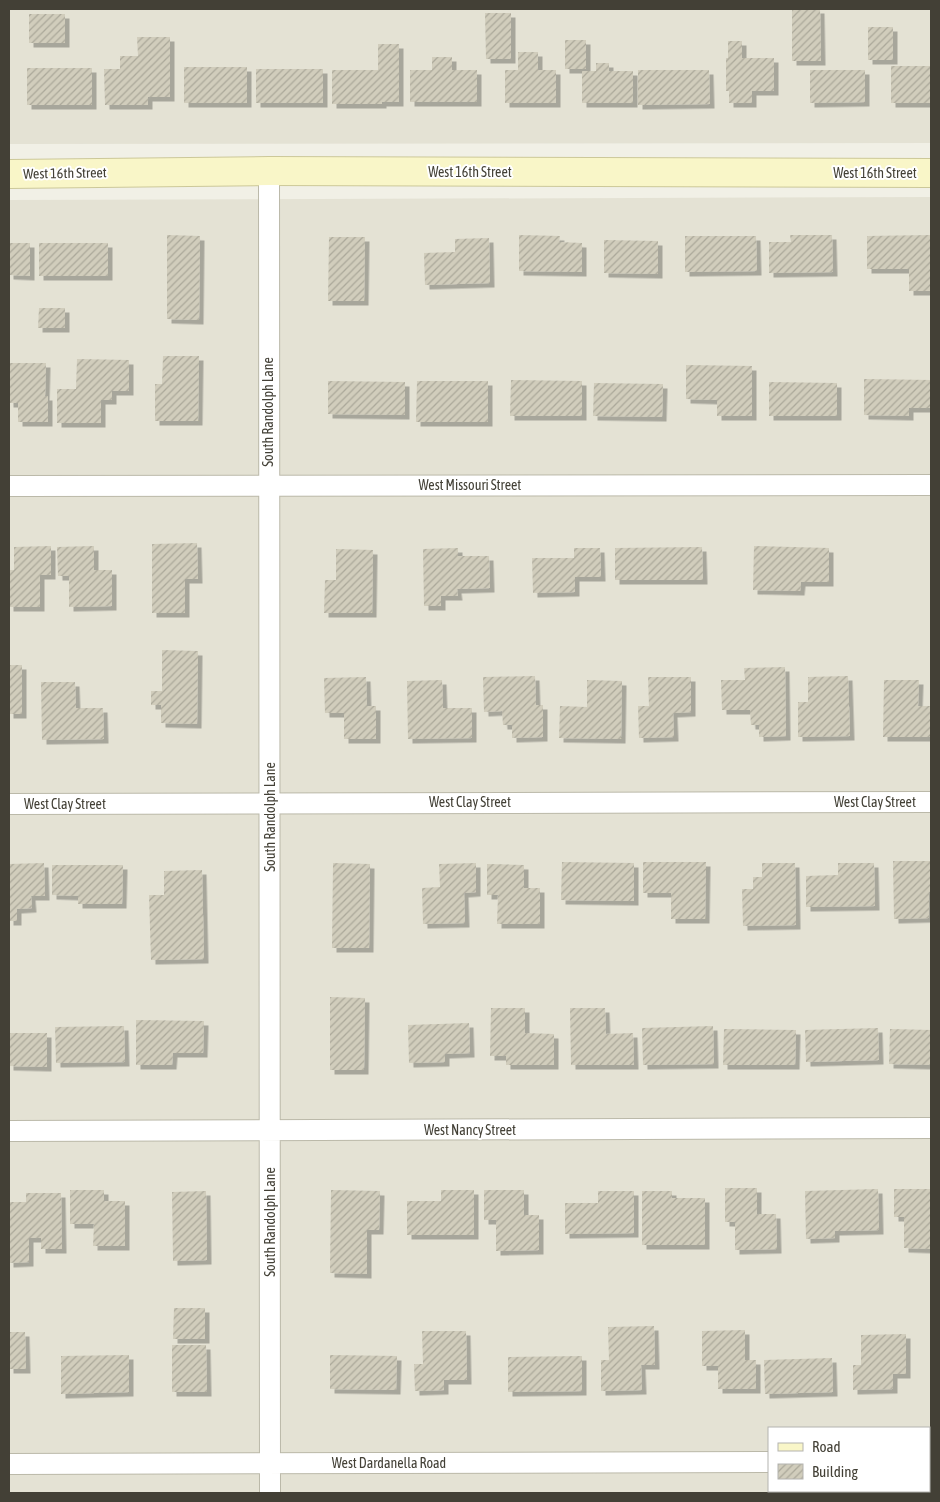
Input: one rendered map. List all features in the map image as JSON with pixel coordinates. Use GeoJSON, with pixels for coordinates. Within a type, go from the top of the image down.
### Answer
{"type":"FeatureCollection","features":[{"type":"Feature","properties":{"kind":"street","name":"West 16th Street"},"geometry":{"type":"LineString","coordinates":[[9,174],[269,171],[931,173]]}},
{"type":"Feature","properties":{"kind":"street","name":"South Randolph Lane"},"geometry":{"type":"LineString","coordinates":[[269,171],[270,1493]]}},
{"type":"Feature","properties":{"kind":"street","name":"West Missouri Street"},"geometry":{"type":"LineString","coordinates":[[9,486],[931,485]]}},
{"type":"Feature","properties":{"kind":"street","name":"West Clay Street"},"geometry":{"type":"LineString","coordinates":[[9,804],[931,802]]}},
{"type":"Feature","properties":{"kind":"street","name":"West Nancy Street"},"geometry":{"type":"LineString","coordinates":[[9,1131],[931,1128]]}},
{"type":"Feature","properties":{"kind":"street","name":"West Dardanella Road"},"geometry":{"type":"LineString","coordinates":[[9,1464],[768,1462]]}},
{"type":"Feature","properties":{"kind":"shaded area"},"geometry":{"type":"Polygon","coordinates":[[[9,9],[931,9],[931,143],[9,144],[9,9]]]}},
{"type":"Feature","properties":{"kind":"shaded area"},"geometry":{"type":"Polygon","coordinates":[[[931,197],[931,1493],[9,1493],[9,200],[931,197]]]}},
{"type":"Feature","properties":{"kind":"building"},"geometry":{"type":"Polygon","coordinates":[[[792,9],[820,9],[821,61],[792,61],[792,9]]]}},
{"type":"Feature","properties":{"kind":"building"},"geometry":{"type":"Polygon","coordinates":[[[485,13],[511,13],[511,59],[486,59],[485,13]]]}},
{"type":"Feature","properties":{"kind":"building"},"geometry":{"type":"Polygon","coordinates":[[[29,14],[65,14],[65,43],[29,43],[29,14]]]}},
{"type":"Feature","properties":{"kind":"building"},"geometry":{"type":"Polygon","coordinates":[[[868,27],[893,27],[893,60],[868,60],[868,27]]]}},
{"type":"Feature","properties":{"kind":"building"},"geometry":{"type":"Polygon","coordinates":[[[137,37],[170,37],[170,97],[148,97],[148,105],[105,105],[104,69],[120,69],[120,56],[138,56],[137,37]]]}},
{"type":"Feature","properties":{"kind":"building"},"geometry":{"type":"Polygon","coordinates":[[[565,40],[586,40],[586,69],[565,69],[565,40]]]}},
{"type":"Feature","properties":{"kind":"building"},"geometry":{"type":"Polygon","coordinates":[[[728,41],[742,41],[742,58],[774,58],[774,91],[752,91],[752,103],[729,103],[729,91],[726,91],[728,41]]]}},
{"type":"Feature","properties":{"kind":"building"},"geometry":{"type":"Polygon","coordinates":[[[378,44],[399,44],[399,102],[332,104],[332,70],[378,70],[378,44]]]}},
{"type":"Feature","properties":{"kind":"building"},"geometry":{"type":"Polygon","coordinates":[[[518,52],[538,52],[538,70],[556,70],[556,103],[505,103],[505,70],[518,70],[518,52]]]}},
{"type":"Feature","properties":{"kind":"building"},"geometry":{"type":"Polygon","coordinates":[[[432,57],[452,57],[452,70],[477,70],[477,102],[410,102],[410,70],[432,70],[432,57]]]}},
{"type":"Feature","properties":{"kind":"building"},"geometry":{"type":"Polygon","coordinates":[[[596,63],[609,63],[609,71],[633,71],[633,103],[582,103],[582,71],[596,71],[596,63]]]}},
{"type":"Feature","properties":{"kind":"building"},"geometry":{"type":"Polygon","coordinates":[[[891,66],[931,66],[931,103],[891,103],[891,66]]]}},
{"type":"Feature","properties":{"kind":"building"},"geometry":{"type":"Polygon","coordinates":[[[184,67],[247,67],[247,103],[184,103],[184,67]]]}},
{"type":"Feature","properties":{"kind":"building"},"geometry":{"type":"Polygon","coordinates":[[[27,68],[92,68],[92,105],[27,105],[27,68]]]}},
{"type":"Feature","properties":{"kind":"building"},"geometry":{"type":"Polygon","coordinates":[[[256,69],[323,69],[323,103],[256,103],[256,69]]]}},
{"type":"Feature","properties":{"kind":"building"},"geometry":{"type":"Polygon","coordinates":[[[638,70],[709,70],[710,104],[638,105],[638,70]]]}},
{"type":"Feature","properties":{"kind":"building"},"geometry":{"type":"Polygon","coordinates":[[[810,70],[865,70],[865,102],[810,103],[810,70]]]}},
{"type":"Feature","properties":{"kind":"building"},"geometry":{"type":"Polygon","coordinates":[[[167,235],[200,236],[199,320],[167,319],[167,235]]]}},
{"type":"Feature","properties":{"kind":"building"},"geometry":{"type":"Polygon","coordinates":[[[519,235],[560,236],[559,242],[582,243],[582,272],[519,271],[519,235]]]}},
{"type":"Feature","properties":{"kind":"building"},"geometry":{"type":"Polygon","coordinates":[[[790,235],[832,235],[833,272],[769,273],[769,242],[791,242],[790,235]]]}},
{"type":"Feature","properties":{"kind":"building"},"geometry":{"type":"Polygon","coordinates":[[[931,235],[931,291],[909,291],[909,269],[867,269],[867,236],[931,235]]]}},
{"type":"Feature","properties":{"kind":"building"},"geometry":{"type":"Polygon","coordinates":[[[685,236],[756,236],[757,271],[685,272],[685,236]]]}},
{"type":"Feature","properties":{"kind":"building"},"geometry":{"type":"Polygon","coordinates":[[[329,237],[365,237],[364,301],[328,301],[329,237]]]}},
{"type":"Feature","properties":{"kind":"building"},"geometry":{"type":"Polygon","coordinates":[[[489,238],[490,283],[425,285],[424,253],[455,252],[455,239],[489,238]]]}},
{"type":"Feature","properties":{"kind":"building"},"geometry":{"type":"Polygon","coordinates":[[[604,240],[658,241],[658,274],[604,273],[604,240]]]}},
{"type":"Feature","properties":{"kind":"building"},"geometry":{"type":"Polygon","coordinates":[[[9,243],[30,243],[30,276],[9,275],[9,243]]]}},
{"type":"Feature","properties":{"kind":"building"},"geometry":{"type":"Polygon","coordinates":[[[39,243],[108,243],[108,276],[39,276],[39,243]]]}},
{"type":"Feature","properties":{"kind":"building"},"geometry":{"type":"Polygon","coordinates":[[[39,308],[65,308],[65,328],[38,328],[39,308]]]}},
{"type":"Feature","properties":{"kind":"building"},"geometry":{"type":"Polygon","coordinates":[[[163,356],[199,356],[198,421],[155,421],[155,384],[162,384],[163,356]]]}},
{"type":"Feature","properties":{"kind":"building"},"geometry":{"type":"Polygon","coordinates":[[[77,359],[129,360],[129,391],[112,391],[112,400],[101,400],[101,423],[57,423],[57,389],[76,389],[77,359]]]}},
{"type":"Feature","properties":{"kind":"building"},"geometry":{"type":"Polygon","coordinates":[[[9,363],[46,363],[45,396],[48,396],[48,422],[18,422],[18,403],[9,403],[9,363]]]}},
{"type":"Feature","properties":{"kind":"building"},"geometry":{"type":"Polygon","coordinates":[[[686,365],[752,366],[752,416],[717,416],[717,400],[686,399],[686,365]]]}},
{"type":"Feature","properties":{"kind":"building"},"geometry":{"type":"Polygon","coordinates":[[[864,379],[931,380],[931,408],[909,408],[909,416],[864,415],[864,379]]]}},
{"type":"Feature","properties":{"kind":"building"},"geometry":{"type":"Polygon","coordinates":[[[511,380],[582,381],[582,416],[510,416],[511,380]]]}},
{"type":"Feature","properties":{"kind":"building"},"geometry":{"type":"Polygon","coordinates":[[[328,381],[405,382],[405,415],[328,414],[328,381]]]}},
{"type":"Feature","properties":{"kind":"building"},"geometry":{"type":"Polygon","coordinates":[[[417,381],[488,381],[488,422],[416,422],[417,381]]]}},
{"type":"Feature","properties":{"kind":"building"},"geometry":{"type":"Polygon","coordinates":[[[769,382],[837,383],[837,416],[769,416],[769,382]]]}},
{"type":"Feature","properties":{"kind":"building"},"geometry":{"type":"Polygon","coordinates":[[[594,383],[663,384],[662,417],[593,416],[594,383]]]}},
{"type":"Feature","properties":{"kind":"building"},"geometry":{"type":"Polygon","coordinates":[[[197,543],[198,579],[185,579],[185,613],[152,613],[152,544],[197,543]]]}},
{"type":"Feature","properties":{"kind":"building"},"geometry":{"type":"Polygon","coordinates":[[[51,546],[51,575],[40,575],[40,607],[9,607],[9,570],[14,570],[14,547],[51,546]]]}},
{"type":"Feature","properties":{"kind":"building"},"geometry":{"type":"Polygon","coordinates":[[[94,546],[94,570],[112,570],[112,606],[69,607],[69,576],[58,576],[57,547],[94,546]]]}},
{"type":"Feature","properties":{"kind":"building"},"geometry":{"type":"Polygon","coordinates":[[[754,546],[829,548],[829,582],[801,582],[800,591],[753,590],[754,546]]]}},
{"type":"Feature","properties":{"kind":"building"},"geometry":{"type":"Polygon","coordinates":[[[702,547],[703,580],[615,580],[615,548],[702,547]]]}},
{"type":"Feature","properties":{"kind":"building"},"geometry":{"type":"Polygon","coordinates":[[[458,548],[458,556],[489,556],[490,588],[457,589],[458,596],[441,596],[441,606],[424,606],[423,549],[458,548]]]}},
{"type":"Feature","properties":{"kind":"building"},"geometry":{"type":"Polygon","coordinates":[[[574,548],[600,548],[601,577],[575,577],[575,592],[533,593],[532,558],[574,558],[574,548]]]}},
{"type":"Feature","properties":{"kind":"building"},"geometry":{"type":"Polygon","coordinates":[[[336,549],[373,550],[372,613],[324,613],[325,580],[336,580],[336,549]]]}},
{"type":"Feature","properties":{"kind":"building"},"geometry":{"type":"Polygon","coordinates":[[[162,650],[198,651],[197,724],[161,723],[161,705],[151,705],[151,691],[162,691],[162,650]]]}},
{"type":"Feature","properties":{"kind":"building"},"geometry":{"type":"Polygon","coordinates":[[[9,665],[22,665],[22,714],[9,714],[9,665]]]}},
{"type":"Feature","properties":{"kind":"building"},"geometry":{"type":"Polygon","coordinates":[[[785,667],[786,736],[759,737],[759,725],[751,725],[750,710],[722,710],[721,680],[745,680],[744,668],[785,667]]]}},
{"type":"Feature","properties":{"kind":"building"},"geometry":{"type":"Polygon","coordinates":[[[535,676],[536,705],[543,705],[543,737],[512,738],[512,725],[503,725],[502,711],[484,712],[483,677],[535,676]]]}},
{"type":"Feature","properties":{"kind":"building"},"geometry":{"type":"Polygon","coordinates":[[[848,676],[850,736],[798,737],[798,702],[808,702],[808,677],[848,676]]]}},
{"type":"Feature","properties":{"kind":"building"},"geometry":{"type":"Polygon","coordinates":[[[366,677],[367,706],[376,706],[376,739],[344,739],[344,713],[325,713],[324,678],[366,677]]]}},
{"type":"Feature","properties":{"kind":"building"},"geometry":{"type":"Polygon","coordinates":[[[648,677],[691,677],[691,712],[673,713],[674,737],[639,738],[638,706],[649,706],[648,677]]]}},
{"type":"Feature","properties":{"kind":"building"},"geometry":{"type":"Polygon","coordinates":[[[442,680],[443,708],[472,708],[472,738],[408,739],[407,681],[442,680]]]}},
{"type":"Feature","properties":{"kind":"building"},"geometry":{"type":"Polygon","coordinates":[[[587,680],[622,681],[621,739],[559,738],[560,706],[587,707],[587,680]]]}},
{"type":"Feature","properties":{"kind":"building"},"geometry":{"type":"Polygon","coordinates":[[[884,680],[919,680],[918,706],[931,706],[931,737],[883,737],[884,680]]]}},
{"type":"Feature","properties":{"kind":"building"},"geometry":{"type":"Polygon","coordinates":[[[41,682],[75,682],[76,708],[103,708],[104,739],[42,740],[41,682]]]}},
{"type":"Feature","properties":{"kind":"building"},"geometry":{"type":"Polygon","coordinates":[[[893,861],[931,861],[929,918],[894,919],[893,861]]]}},
{"type":"Feature","properties":{"kind":"building"},"geometry":{"type":"Polygon","coordinates":[[[562,862],[634,863],[634,901],[561,900],[562,862]]]}},
{"type":"Feature","properties":{"kind":"building"},"geometry":{"type":"Polygon","coordinates":[[[643,862],[706,862],[705,919],[671,919],[671,893],[643,893],[643,862]]]}},
{"type":"Feature","properties":{"kind":"building"},"geometry":{"type":"Polygon","coordinates":[[[44,863],[45,896],[31,896],[32,908],[17,909],[17,921],[9,921],[9,864],[44,863]]]}},
{"type":"Feature","properties":{"kind":"building"},"geometry":{"type":"Polygon","coordinates":[[[333,863],[370,864],[369,948],[332,948],[333,863]]]}},
{"type":"Feature","properties":{"kind":"building"},"geometry":{"type":"Polygon","coordinates":[[[476,863],[476,892],[464,893],[465,923],[423,924],[422,888],[440,887],[439,864],[476,863]]]}},
{"type":"Feature","properties":{"kind":"building"},"geometry":{"type":"Polygon","coordinates":[[[762,863],[795,863],[796,925],[743,926],[742,889],[753,889],[753,877],[762,877],[762,863]]]}},
{"type":"Feature","properties":{"kind":"building"},"geometry":{"type":"Polygon","coordinates":[[[838,863],[874,863],[875,906],[806,907],[806,876],[838,875],[838,863]]]}},
{"type":"Feature","properties":{"kind":"building"},"geometry":{"type":"Polygon","coordinates":[[[487,864],[524,865],[524,888],[540,888],[540,924],[497,924],[498,895],[487,895],[487,864]]]}},
{"type":"Feature","properties":{"kind":"building"},"geometry":{"type":"Polygon","coordinates":[[[52,865],[123,865],[122,904],[78,904],[78,896],[52,895],[52,865]]]}},
{"type":"Feature","properties":{"kind":"building"},"geometry":{"type":"Polygon","coordinates":[[[202,870],[204,959],[151,960],[149,895],[164,895],[164,871],[202,870]]]}},
{"type":"Feature","properties":{"kind":"building"},"geometry":{"type":"Polygon","coordinates":[[[330,997],[365,998],[364,1070],[330,1070],[330,997]]]}},
{"type":"Feature","properties":{"kind":"building"},"geometry":{"type":"Polygon","coordinates":[[[491,1008],[525,1008],[525,1033],[554,1034],[554,1065],[506,1065],[506,1056],[490,1056],[491,1008]]]}},
{"type":"Feature","properties":{"kind":"building"},"geometry":{"type":"Polygon","coordinates":[[[570,1008],[605,1008],[606,1034],[633,1033],[634,1065],[571,1065],[570,1008]]]}},
{"type":"Feature","properties":{"kind":"building"},"geometry":{"type":"Polygon","coordinates":[[[136,1020],[204,1021],[203,1053],[173,1053],[172,1065],[136,1065],[136,1020]]]}},
{"type":"Feature","properties":{"kind":"building"},"geometry":{"type":"Polygon","coordinates":[[[469,1023],[470,1053],[445,1054],[445,1062],[409,1063],[408,1025],[469,1023]]]}},
{"type":"Feature","properties":{"kind":"building"},"geometry":{"type":"Polygon","coordinates":[[[124,1026],[125,1062],[56,1063],[55,1027],[124,1026]]]}},
{"type":"Feature","properties":{"kind":"building"},"geometry":{"type":"Polygon","coordinates":[[[713,1026],[714,1064],[643,1065],[642,1028],[713,1026]]]}},
{"type":"Feature","properties":{"kind":"building"},"geometry":{"type":"Polygon","coordinates":[[[878,1028],[879,1060],[806,1062],[805,1030],[878,1028]]]}},
{"type":"Feature","properties":{"kind":"building"},"geometry":{"type":"Polygon","coordinates":[[[724,1029],[796,1030],[795,1065],[723,1065],[724,1029]]]}},
{"type":"Feature","properties":{"kind":"building"},"geometry":{"type":"Polygon","coordinates":[[[890,1029],[931,1030],[931,1065],[889,1064],[890,1029]]]}},
{"type":"Feature","properties":{"kind":"building"},"geometry":{"type":"Polygon","coordinates":[[[9,1033],[47,1033],[47,1067],[9,1066],[9,1033]]]}},
{"type":"Feature","properties":{"kind":"building"},"geometry":{"type":"Polygon","coordinates":[[[725,1188],[757,1188],[757,1214],[776,1214],[777,1249],[735,1250],[735,1222],[725,1222],[725,1188]]]}},
{"type":"Feature","properties":{"kind":"building"},"geometry":{"type":"Polygon","coordinates":[[[878,1189],[879,1230],[835,1231],[835,1238],[806,1239],[805,1191],[878,1189]]]}},
{"type":"Feature","properties":{"kind":"building"},"geometry":{"type":"Polygon","coordinates":[[[894,1189],[930,1189],[931,1249],[904,1248],[904,1217],[894,1217],[894,1189]]]}},
{"type":"Feature","properties":{"kind":"building"},"geometry":{"type":"Polygon","coordinates":[[[70,1190],[104,1190],[104,1201],[125,1201],[125,1246],[93,1246],[94,1224],[70,1224],[70,1190]]]}},
{"type":"Feature","properties":{"kind":"building"},"geometry":{"type":"Polygon","coordinates":[[[331,1190],[380,1191],[379,1230],[367,1230],[367,1274],[330,1273],[331,1190]]]}},
{"type":"Feature","properties":{"kind":"building"},"geometry":{"type":"Polygon","coordinates":[[[441,1190],[474,1190],[474,1235],[407,1235],[407,1201],[441,1201],[441,1190]]]}},
{"type":"Feature","properties":{"kind":"building"},"geometry":{"type":"Polygon","coordinates":[[[484,1190],[524,1190],[524,1215],[539,1215],[539,1250],[496,1251],[496,1220],[484,1220],[484,1190]]]}},
{"type":"Feature","properties":{"kind":"building"},"geometry":{"type":"Polygon","coordinates":[[[206,1191],[207,1260],[173,1261],[172,1192],[206,1191]]]}},
{"type":"Feature","properties":{"kind":"building"},"geometry":{"type":"Polygon","coordinates":[[[598,1191],[634,1191],[634,1233],[565,1234],[565,1203],[598,1203],[598,1191]]]}},
{"type":"Feature","properties":{"kind":"building"},"geometry":{"type":"Polygon","coordinates":[[[642,1191],[672,1191],[672,1198],[705,1198],[705,1245],[642,1245],[642,1191]]]}},
{"type":"Feature","properties":{"kind":"building"},"geometry":{"type":"Polygon","coordinates":[[[26,1193],[61,1193],[62,1249],[41,1249],[41,1238],[29,1238],[29,1262],[9,1263],[9,1202],[26,1202],[26,1193]]]}},
{"type":"Feature","properties":{"kind":"building"},"geometry":{"type":"Polygon","coordinates":[[[174,1308],[205,1308],[205,1339],[173,1339],[174,1308]]]}},
{"type":"Feature","properties":{"kind":"building"},"geometry":{"type":"Polygon","coordinates":[[[654,1326],[655,1365],[641,1365],[642,1390],[601,1391],[601,1360],[609,1360],[608,1327],[654,1326]]]}},
{"type":"Feature","properties":{"kind":"building"},"geometry":{"type":"Polygon","coordinates":[[[745,1330],[745,1360],[756,1360],[756,1389],[718,1389],[718,1366],[702,1366],[702,1331],[745,1330]]]}},
{"type":"Feature","properties":{"kind":"building"},"geometry":{"type":"Polygon","coordinates":[[[422,1331],[466,1331],[467,1380],[444,1380],[444,1390],[415,1391],[414,1364],[423,1364],[422,1331]]]}},
{"type":"Feature","properties":{"kind":"building"},"geometry":{"type":"Polygon","coordinates":[[[9,1332],[25,1332],[26,1369],[9,1369],[9,1332]]]}},
{"type":"Feature","properties":{"kind":"building"},"geometry":{"type":"Polygon","coordinates":[[[906,1334],[906,1374],[893,1374],[893,1389],[853,1390],[853,1365],[861,1365],[861,1335],[906,1334]]]}},
{"type":"Feature","properties":{"kind":"building"},"geometry":{"type":"Polygon","coordinates":[[[172,1345],[206,1345],[207,1392],[172,1392],[172,1345]]]}},
{"type":"Feature","properties":{"kind":"building"},"geometry":{"type":"Polygon","coordinates":[[[129,1355],[129,1392],[61,1394],[61,1356],[129,1355]]]}},
{"type":"Feature","properties":{"kind":"building"},"geometry":{"type":"Polygon","coordinates":[[[330,1355],[397,1356],[396,1390],[330,1389],[330,1355]]]}},
{"type":"Feature","properties":{"kind":"building"},"geometry":{"type":"Polygon","coordinates":[[[582,1356],[582,1391],[508,1392],[508,1357],[582,1356]]]}},
{"type":"Feature","properties":{"kind":"building"},"geometry":{"type":"Polygon","coordinates":[[[832,1358],[833,1392],[765,1394],[764,1360],[832,1358]]]}}]}
